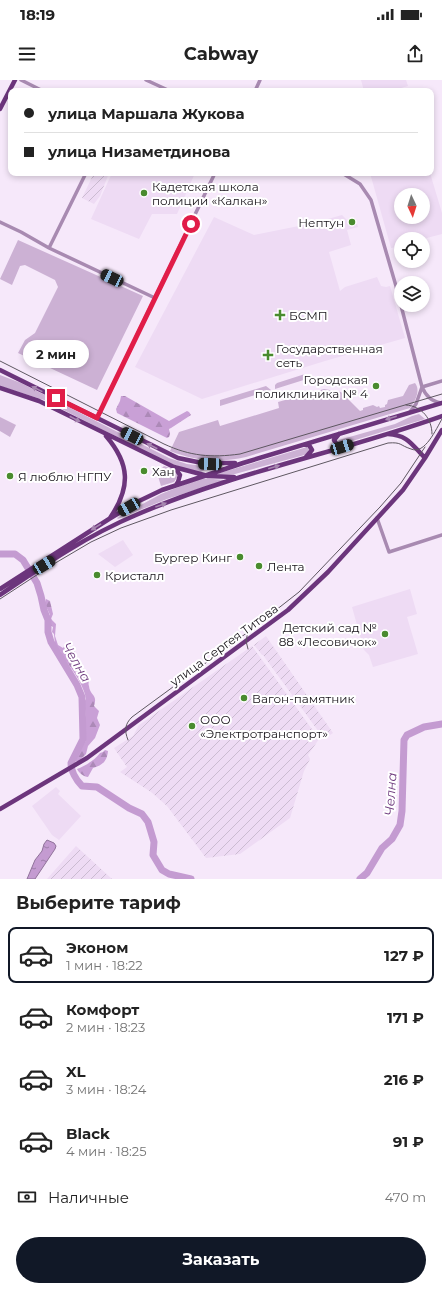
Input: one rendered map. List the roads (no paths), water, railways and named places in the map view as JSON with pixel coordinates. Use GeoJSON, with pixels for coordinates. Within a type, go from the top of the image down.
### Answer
{"type":"FeatureCollection","features":[{"type":"Feature","properties":{"kind":"main road"},"geometry":{"type":"LineString","coordinates":[[0,109],[8,94]]}},
{"type":"Feature","properties":{"kind":"main road"},"geometry":{"type":"LineString","coordinates":[[0,370],[178,458],[202,463],[243,463]]}},
{"type":"Feature","properties":{"kind":"main road"},"geometry":{"type":"LineString","coordinates":[[0,388],[39,401],[103,434],[174,467],[204,475],[221,477],[242,476]]}},
{"type":"Feature","properties":{"kind":"main road"},"geometry":{"type":"LineString","coordinates":[[0,589],[8,586],[109,519],[154,494],[204,475],[442,403]]}},
{"type":"Feature","properties":{"kind":"main road"},"geometry":{"type":"LineString","coordinates":[[43,563],[135,515],[242,476],[442,416]]}},
{"type":"Feature","properties":{"kind":"main road","name":"улица Сергея Титова"},"geometry":{"type":"LineString","coordinates":[[0,810],[61,772],[87,758],[288,610],[323,577],[403,490],[442,430]]}},
{"type":"Feature","properties":{"kind":"main road"},"geometry":{"type":"LineString","coordinates":[[103,434],[120,454],[125,476],[124,489],[117,507],[109,519]]}},
{"type":"Feature","properties":{"kind":"main road"},"geometry":{"type":"LineString","coordinates":[[338,434],[335,437],[335,443],[336,445],[342,447]]}},
{"type":"Feature","properties":{"kind":"main road"},"geometry":{"type":"LineString","coordinates":[[384,434],[401,436],[410,442],[425,458]]}},
{"type":"Feature","properties":{"kind":"main road"},"geometry":{"type":"LineString","coordinates":[[302,445],[309,445],[312,450],[305,458]]}},
{"type":"Feature","properties":{"kind":"main road"},"geometry":{"type":"LineString","coordinates":[[174,467],[178,470],[180,475],[176,485]]}},
{"type":"Feature","properties":{"kind":"main road"},"geometry":{"type":"LineString","coordinates":[[0,595],[8,586]]}},
{"type":"Feature","properties":{"kind":"street"},"geometry":{"type":"LineString","coordinates":[[21,80],[37,88]]}},
{"type":"Feature","properties":{"kind":"street"},"geometry":{"type":"LineString","coordinates":[[146,80],[163,88]]}},
{"type":"Feature","properties":{"kind":"street"},"geometry":{"type":"LineString","coordinates":[[49,248],[85,176]]}},
{"type":"Feature","properties":{"kind":"street"},"geometry":{"type":"LineString","coordinates":[[97,418],[214,176]]}},
{"type":"Feature","properties":{"kind":"street"},"geometry":{"type":"LineString","coordinates":[[347,176],[360,184],[366,191],[370,200],[396,286],[422,387],[429,398],[442,403]]}},
{"type":"Feature","properties":{"kind":"street"},"geometry":{"type":"LineString","coordinates":[[0,222],[49,248],[155,298]]}},
{"type":"Feature","properties":{"kind":"street"},"geometry":{"type":"LineString","coordinates":[[422,387],[442,381]]}},
{"type":"Feature","properties":{"kind":"street"},"geometry":{"type":"LineString","coordinates":[[409,413],[416,404],[422,387]]}},
{"type":"Feature","properties":{"kind":"street"},"geometry":{"type":"LineString","coordinates":[[378,518],[389,552],[442,536]]}},
{"type":"Feature","properties":{"kind":"water"},"geometry":{"type":"Polygon","coordinates":[[[47,840],[54,843],[56,846],[55,849],[35,879],[27,879],[35,860],[42,851],[47,840]]]}},
{"type":"Feature","properties":{"kind":"waterway","name":"Челна"},"geometry":{"type":"LineString","coordinates":[[0,554],[15,554],[23,560],[37,583],[48,620],[48,632],[51,642],[77,685],[82,697],[83,739],[71,763],[76,778],[82,786],[97,787],[129,808],[142,814],[148,822],[154,842],[153,855],[162,870],[169,874],[191,879]]}},
{"type":"Feature","properties":{"kind":"waterway","name":"Челна"},"geometry":{"type":"LineString","coordinates":[[360,879],[367,873],[382,848],[392,839],[400,825],[402,811],[404,740],[407,735],[424,727],[442,724]]}},
{"type":"Feature","properties":{"kind":"tram line"},"geometry":{"type":"LineString","coordinates":[[0,361],[164,444],[183,451],[210,456],[240,454],[442,394]]}},
{"type":"Feature","properties":{"kind":"tram line"},"geometry":{"type":"LineString","coordinates":[[406,405],[417,408],[425,414],[432,428],[432,434]]}},
{"type":"Feature","properties":{"kind":"tram line"},"geometry":{"type":"LineString","coordinates":[[0,599],[52,565],[91,542],[121,528],[171,510],[388,443],[398,443],[416,450],[421,448],[430,440],[442,419]]}},
{"type":"Feature","properties":{"kind":"tram line"},"geometry":{"type":"LineString","coordinates":[[128,740],[126,727],[132,717],[248,632],[299,592],[401,483],[425,447]]}},
{"type":"Feature","properties":{"kind":"tram line"},"geometry":{"type":"LineString","coordinates":[[248,632],[246,641],[248,649]]}},
{"type":"Feature","properties":{"kind":"place","name":"Кадетская школа полиции «Калкан»"},"geometry":{"type":"Point","coordinates":[144,193]}},
{"type":"Feature","properties":{"kind":"place","name":"Нептун"},"geometry":{"type":"Point","coordinates":[352,222]}},
{"type":"Feature","properties":{"kind":"place","name":"БСМП"},"geometry":{"type":"Point","coordinates":[280,315]}},
{"type":"Feature","properties":{"kind":"place","name":"Государственная сеть"},"geometry":{"type":"Point","coordinates":[268,355]}},
{"type":"Feature","properties":{"kind":"place","name":"Городская поликлиника № 4"},"geometry":{"type":"Point","coordinates":[376,386]}},
{"type":"Feature","properties":{"kind":"place","name":"Хан"},"geometry":{"type":"Point","coordinates":[144,471]}},
{"type":"Feature","properties":{"kind":"place","name":"Я люблю НГПУ"},"geometry":{"type":"Point","coordinates":[10,476]}},
{"type":"Feature","properties":{"kind":"place","name":"Бургер Кинг"},"geometry":{"type":"Point","coordinates":[240,557]}},
{"type":"Feature","properties":{"kind":"place","name":"Лента"},"geometry":{"type":"Point","coordinates":[259,566]}},
{"type":"Feature","properties":{"kind":"place","name":"Кристалл"},"geometry":{"type":"Point","coordinates":[97,575]}},
{"type":"Feature","properties":{"kind":"place","name":"Детский сад № 88 «Лесовичок»"},"geometry":{"type":"Point","coordinates":[385,634]}},
{"type":"Feature","properties":{"kind":"place","name":"Вагон-памятник"},"geometry":{"type":"Point","coordinates":[244,698]}},
{"type":"Feature","properties":{"kind":"place","name":"ООО «Электротранспорт»"},"geometry":{"type":"Point","coordinates":[192,726]}}]}
